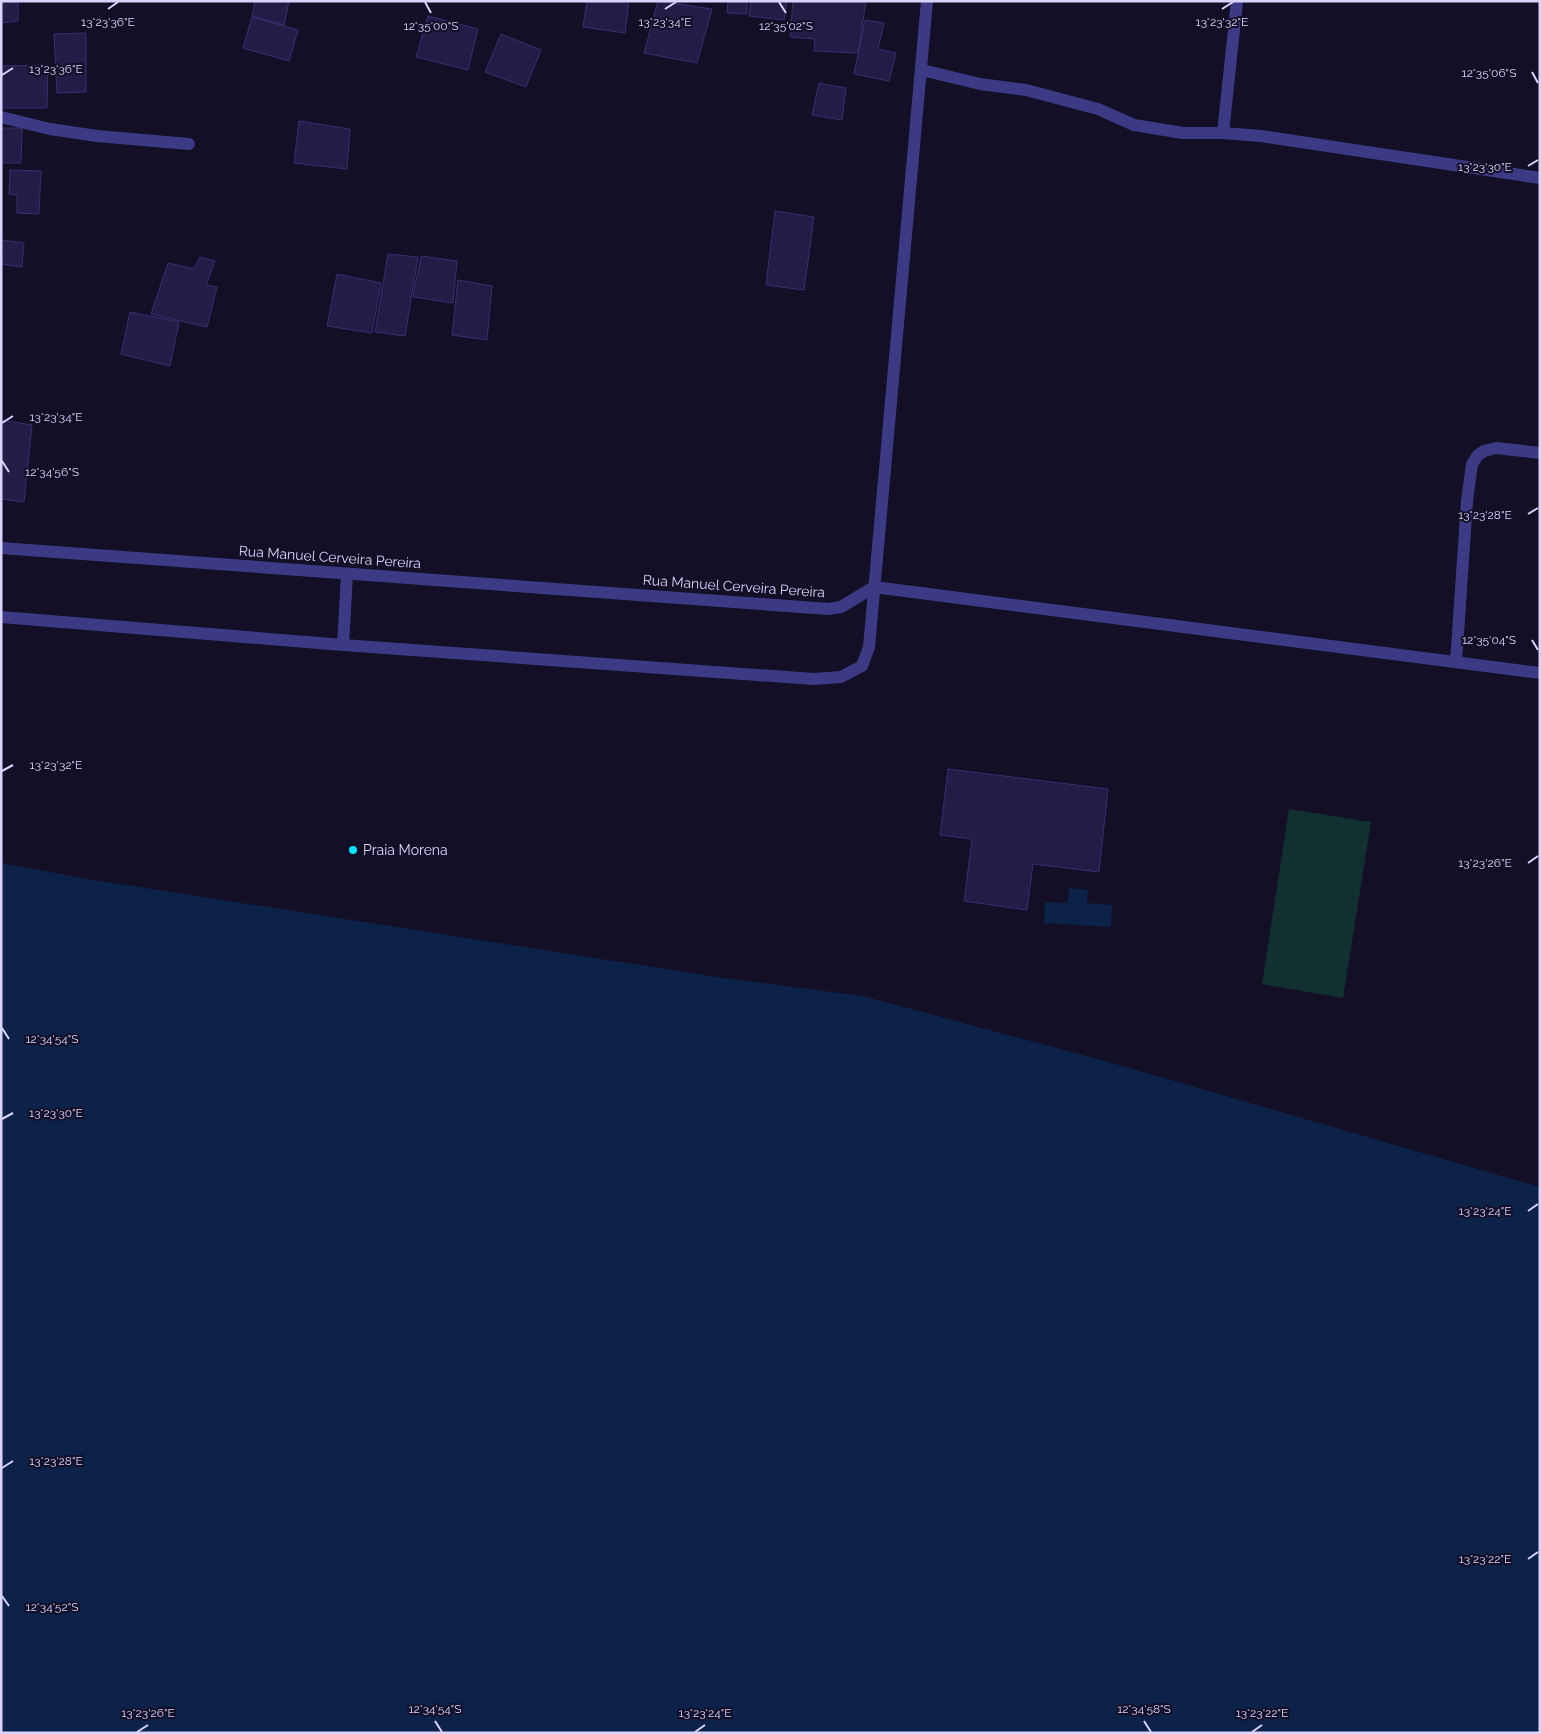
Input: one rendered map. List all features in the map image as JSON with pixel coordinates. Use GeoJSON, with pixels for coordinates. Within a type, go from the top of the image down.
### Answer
{"type":"FeatureCollection","features":[{"type":"Feature","properties":{"kind":"street"},"geometry":{"type":"LineString","coordinates":[[1,617],[343,645],[814,679],[841,677],[862,666],[869,647],[927,1]]}},
{"type":"Feature","properties":{"kind":"street"},"geometry":{"type":"LineString","coordinates":[[1223,133],[1238,1]]}},
{"type":"Feature","properties":{"kind":"street"},"geometry":{"type":"LineString","coordinates":[[922,70],[980,84],[1026,90],[1098,109],[1134,125],[1183,133],[1223,133],[1262,136],[1540,178]]}},
{"type":"Feature","properties":{"kind":"street"},"geometry":{"type":"LineString","coordinates":[[1,117],[50,129],[97,136],[188,144]]}},
{"type":"Feature","properties":{"kind":"street"},"geometry":{"type":"LineString","coordinates":[[1456,662],[1467,500],[1472,464],[1478,455],[1484,451],[1496,448],[1540,453]]}},
{"type":"Feature","properties":{"kind":"street","name":"Rua Manuel Cerveira Pereira"},"geometry":{"type":"LineString","coordinates":[[1,548],[828,609],[841,606],[874,587]]}},
{"type":"Feature","properties":{"kind":"street"},"geometry":{"type":"LineString","coordinates":[[343,645],[347,574]]}},
{"type":"Feature","properties":{"kind":"street"},"geometry":{"type":"LineString","coordinates":[[874,587],[1540,673]]}},
{"type":"Feature","properties":{"kind":"green space"},"geometry":{"type":"Polygon","coordinates":[[[1289,809],[1371,822],[1343,998],[1262,984],[1289,809]]]}},
{"type":"Feature","properties":{"kind":"water"},"geometry":{"type":"Polygon","coordinates":[[[1,863],[88,879],[724,978],[863,996],[1105,1061],[1540,1187],[1540,1733],[1,1733],[1,863]]]}},
{"type":"Feature","properties":{"kind":"water"},"geometry":{"type":"Polygon","coordinates":[[[1069,888],[1088,890],[1087,903],[1112,905],[1111,927],[1044,923],[1045,902],[1068,903],[1069,888]]]}},
{"type":"Feature","properties":{"kind":"building"},"geometry":{"type":"Polygon","coordinates":[[[1,1],[18,1],[18,21],[1,23],[1,1]]]}},
{"type":"Feature","properties":{"kind":"building"},"geometry":{"type":"Polygon","coordinates":[[[255,1],[289,1],[284,25],[252,16],[255,1]]]}},
{"type":"Feature","properties":{"kind":"building"},"geometry":{"type":"Polygon","coordinates":[[[587,1],[629,1],[625,33],[583,27],[587,1]]]}},
{"type":"Feature","properties":{"kind":"building"},"geometry":{"type":"Polygon","coordinates":[[[658,1],[712,9],[697,63],[644,53],[658,1]]]}},
{"type":"Feature","properties":{"kind":"building"},"geometry":{"type":"Polygon","coordinates":[[[728,1],[747,1],[747,14],[727,13],[728,1]]]}},
{"type":"Feature","properties":{"kind":"building"},"geometry":{"type":"Polygon","coordinates":[[[751,1],[787,1],[784,20],[749,16],[751,1]]]}},
{"type":"Feature","properties":{"kind":"building"},"geometry":{"type":"Polygon","coordinates":[[[793,1],[866,1],[858,53],[814,51],[815,39],[790,37],[793,1]]]}},
{"type":"Feature","properties":{"kind":"building"},"geometry":{"type":"Polygon","coordinates":[[[428,16],[478,29],[468,70],[416,57],[428,16]]]}},
{"type":"Feature","properties":{"kind":"building"},"geometry":{"type":"Polygon","coordinates":[[[252,17],[298,30],[289,61],[243,48],[252,17]]]}},
{"type":"Feature","properties":{"kind":"building"},"geometry":{"type":"Polygon","coordinates":[[[865,20],[884,23],[878,49],[896,53],[889,81],[854,74],[865,20]]]}},
{"type":"Feature","properties":{"kind":"building"},"geometry":{"type":"Polygon","coordinates":[[[86,33],[86,92],[57,93],[54,34],[86,33]]]}},
{"type":"Feature","properties":{"kind":"building"},"geometry":{"type":"Polygon","coordinates":[[[501,34],[541,50],[526,87],[485,72],[501,34]]]}},
{"type":"Feature","properties":{"kind":"building"},"geometry":{"type":"Polygon","coordinates":[[[48,65],[47,108],[1,108],[1,66],[48,65]]]}},
{"type":"Feature","properties":{"kind":"building"},"geometry":{"type":"Polygon","coordinates":[[[819,83],[846,88],[842,120],[812,115],[819,83]]]}},
{"type":"Feature","properties":{"kind":"building"},"geometry":{"type":"Polygon","coordinates":[[[299,121],[350,129],[347,169],[294,163],[299,121]]]}},
{"type":"Feature","properties":{"kind":"building"},"geometry":{"type":"Polygon","coordinates":[[[1,128],[22,128],[21,163],[1,163],[1,128]]]}},
{"type":"Feature","properties":{"kind":"building"},"geometry":{"type":"Polygon","coordinates":[[[10,170],[41,171],[39,214],[17,213],[17,195],[9,194],[10,170]]]}},
{"type":"Feature","properties":{"kind":"building"},"geometry":{"type":"Polygon","coordinates":[[[775,211],[814,217],[804,290],[766,285],[775,211]]]}},
{"type":"Feature","properties":{"kind":"building"},"geometry":{"type":"Polygon","coordinates":[[[1,240],[24,243],[22,267],[1,264],[1,240]]]}},
{"type":"Feature","properties":{"kind":"building"},"geometry":{"type":"Polygon","coordinates":[[[388,254],[418,257],[405,336],[375,332],[388,254]]]}},
{"type":"Feature","properties":{"kind":"building"},"geometry":{"type":"Polygon","coordinates":[[[421,256],[457,261],[453,303],[413,297],[421,256]]]}},
{"type":"Feature","properties":{"kind":"building"},"geometry":{"type":"Polygon","coordinates":[[[200,257],[215,261],[206,285],[217,287],[207,327],[151,314],[168,263],[194,269],[200,257]]]}},
{"type":"Feature","properties":{"kind":"building"},"geometry":{"type":"Polygon","coordinates":[[[337,274],[381,283],[372,333],[327,326],[337,274]]]}},
{"type":"Feature","properties":{"kind":"building"},"geometry":{"type":"Polygon","coordinates":[[[458,280],[492,286],[487,340],[452,335],[458,280]]]}},
{"type":"Feature","properties":{"kind":"building"},"geometry":{"type":"Polygon","coordinates":[[[130,312],[179,322],[170,366],[121,354],[130,312]]]}},
{"type":"Feature","properties":{"kind":"building"},"geometry":{"type":"Polygon","coordinates":[[[1,420],[32,425],[24,502],[1,499],[1,420]]]}},
{"type":"Feature","properties":{"kind":"building"},"geometry":{"type":"Polygon","coordinates":[[[948,769],[1108,789],[1099,872],[1033,864],[1027,910],[964,901],[972,839],[940,835],[948,769]]]}},
{"type":"Feature","properties":{"kind":"place","name":"Praia Morena"},"geometry":{"type":"Point","coordinates":[353,850]}}]}
